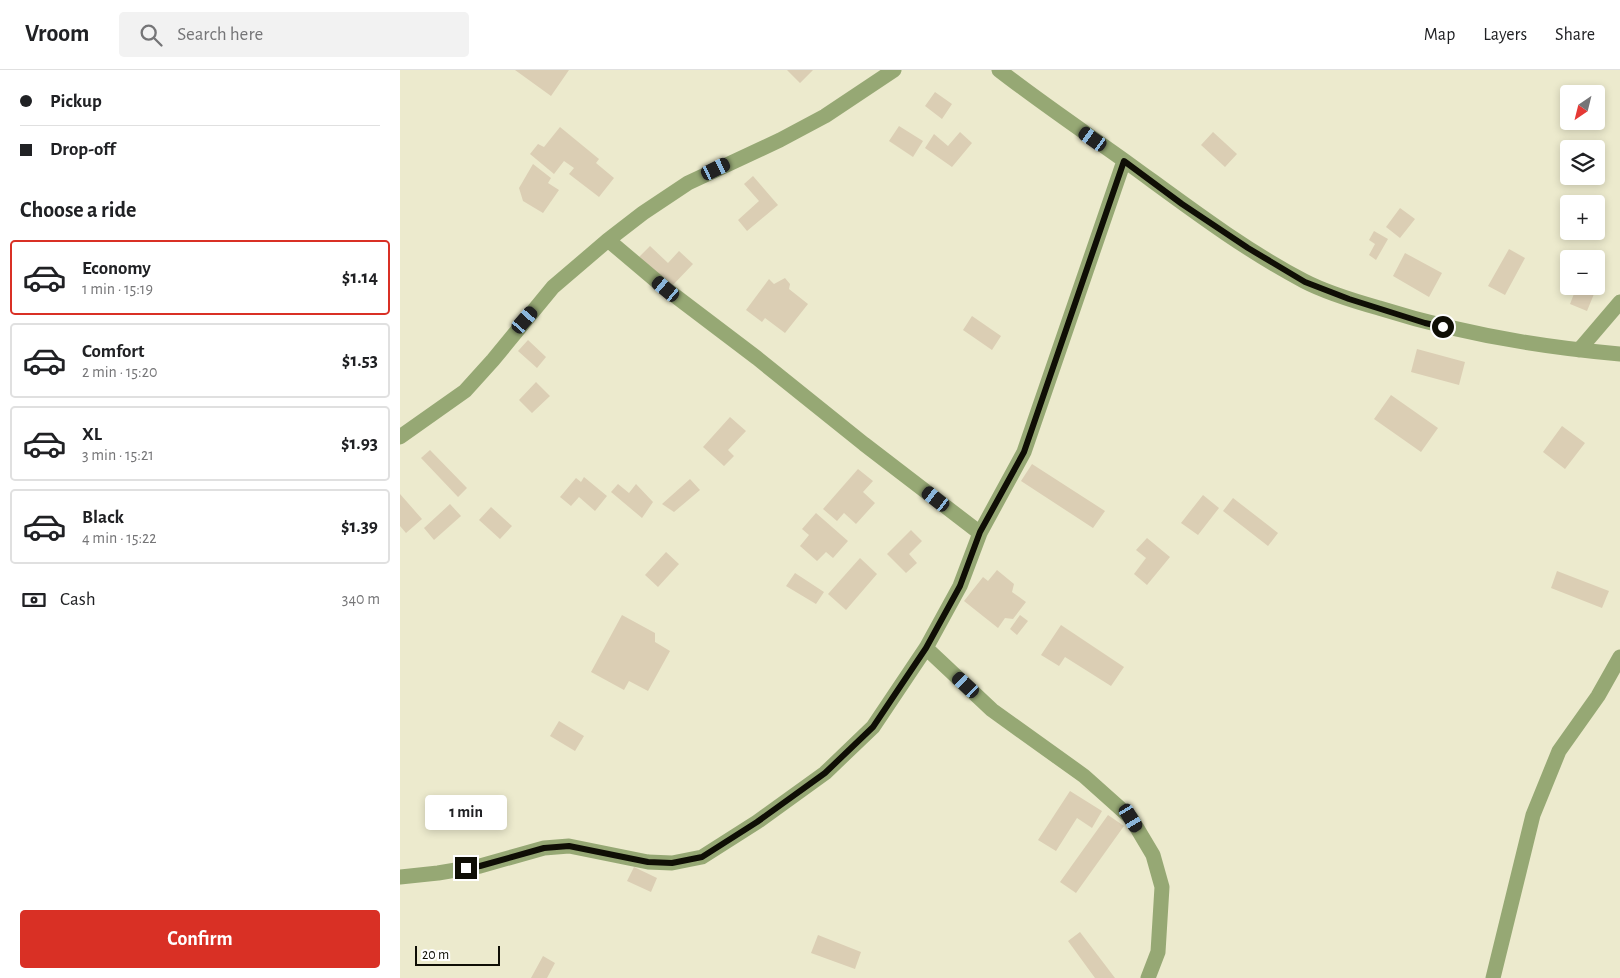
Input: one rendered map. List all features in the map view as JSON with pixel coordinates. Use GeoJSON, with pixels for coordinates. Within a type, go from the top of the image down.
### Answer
{"type":"FeatureCollection","features":[{"type":"Feature","properties":{"kind":"street"},"geometry":{"type":"LineString","coordinates":[[400,437],[465,391],[554,287],[608,240],[643,213],[688,183],[780,140],[825,116],[894,70]]}},
{"type":"Feature","properties":{"kind":"street"},"geometry":{"type":"LineString","coordinates":[[1000,70],[1047,107],[1182,204],[1248,248],[1305,282],[1349,299],[1425,323],[1497,339],[1620,354]]}},
{"type":"Feature","properties":{"kind":"street"},"geometry":{"type":"LineString","coordinates":[[400,877],[480,866],[544,848],[569,846],[648,862],[672,863],[702,857],[757,822],[825,773],[873,727],[926,648],[960,586],[980,532],[1024,452],[1124,161]]}},
{"type":"Feature","properties":{"kind":"street"},"geometry":{"type":"LineString","coordinates":[[608,240],[666,289],[980,532]]}},
{"type":"Feature","properties":{"kind":"street"},"geometry":{"type":"LineString","coordinates":[[1579,350],[1620,302]]}},
{"type":"Feature","properties":{"kind":"street"},"geometry":{"type":"LineString","coordinates":[[926,648],[992,710],[1084,776],[1131,818],[1153,855],[1162,887],[1158,952],[1148,978]]}},
{"type":"Feature","properties":{"kind":"street"},"geometry":{"type":"LineString","coordinates":[[1493,978],[1533,815],[1559,750],[1598,696],[1620,657]]}},
{"type":"Feature","properties":{"kind":"building"},"geometry":{"type":"Polygon","coordinates":[[[515,70],[569,70],[551,96],[515,70]]]}},
{"type":"Feature","properties":{"kind":"building"},"geometry":{"type":"Polygon","coordinates":[[[787,70],[813,70],[800,83],[787,70]]]}},
{"type":"Feature","properties":{"kind":"building"},"geometry":{"type":"Polygon","coordinates":[[[935,92],[952,104],[942,119],[925,106],[935,92]]]}},
{"type":"Feature","properties":{"kind":"building"},"geometry":{"type":"Polygon","coordinates":[[[899,126],[923,141],[913,157],[889,141],[899,126]]]}},
{"type":"Feature","properties":{"kind":"building"},"geometry":{"type":"Polygon","coordinates":[[[560,127],[599,159],[596,163],[614,178],[599,197],[569,174],[574,168],[564,161],[554,174],[530,154],[538,144],[544,147],[560,127]]]}},
{"type":"Feature","properties":{"kind":"building"},"geometry":{"type":"Polygon","coordinates":[[[960,132],[972,143],[952,167],[925,148],[934,134],[948,146],[960,132]]]}},
{"type":"Feature","properties":{"kind":"building"},"geometry":{"type":"Polygon","coordinates":[[[1213,132],[1237,154],[1225,167],[1201,145],[1213,132]]]}},
{"type":"Feature","properties":{"kind":"building"},"geometry":{"type":"Polygon","coordinates":[[[533,164],[551,178],[548,183],[559,190],[543,213],[523,201],[519,188],[533,164]]]}},
{"type":"Feature","properties":{"kind":"building"},"geometry":{"type":"Polygon","coordinates":[[[753,176],[778,205],[747,231],[738,220],[759,201],[744,184],[753,176]]]}},
{"type":"Feature","properties":{"kind":"building"},"geometry":{"type":"Polygon","coordinates":[[[1400,208],[1415,219],[1400,238],[1386,227],[1400,208]]]}},
{"type":"Feature","properties":{"kind":"building"},"geometry":{"type":"Polygon","coordinates":[[[1374,231],[1388,239],[1376,260],[1369,255],[1375,244],[1369,240],[1374,231]]]}},
{"type":"Feature","properties":{"kind":"building"},"geometry":{"type":"Polygon","coordinates":[[[650,246],[668,263],[679,251],[693,264],[671,287],[639,257],[650,246]]]}},
{"type":"Feature","properties":{"kind":"building"},"geometry":{"type":"Polygon","coordinates":[[[1509,249],[1525,258],[1505,295],[1488,286],[1509,249]]]}},
{"type":"Feature","properties":{"kind":"building"},"geometry":{"type":"Polygon","coordinates":[[[1405,253],[1442,273],[1429,297],[1393,276],[1405,253]]]}},
{"type":"Feature","properties":{"kind":"building"},"geometry":{"type":"Polygon","coordinates":[[[785,278],[790,284],[789,289],[808,304],[785,333],[765,318],[762,322],[746,310],[769,279],[774,284],[785,278]]]}},
{"type":"Feature","properties":{"kind":"building"},"geometry":{"type":"Polygon","coordinates":[[[1574,295],[1594,295],[1587,311],[1570,304],[1574,295]]]}},
{"type":"Feature","properties":{"kind":"building"},"geometry":{"type":"Polygon","coordinates":[[[972,316],[1001,336],[992,350],[963,330],[972,316]]]}},
{"type":"Feature","properties":{"kind":"building"},"geometry":{"type":"Polygon","coordinates":[[[528,340],[546,357],[537,368],[518,351],[528,340]]]}},
{"type":"Feature","properties":{"kind":"building"},"geometry":{"type":"Polygon","coordinates":[[[1417,349],[1465,362],[1459,385],[1411,372],[1417,349]]]}},
{"type":"Feature","properties":{"kind":"building"},"geometry":{"type":"Polygon","coordinates":[[[536,382],[550,396],[532,413],[519,400],[536,382]]]}},
{"type":"Feature","properties":{"kind":"building"},"geometry":{"type":"Polygon","coordinates":[[[1391,395],[1438,428],[1421,452],[1374,419],[1391,395]]]}},
{"type":"Feature","properties":{"kind":"building"},"geometry":{"type":"Polygon","coordinates":[[[730,417],[746,431],[728,450],[734,456],[724,466],[703,447],[730,417]]]}},
{"type":"Feature","properties":{"kind":"building"},"geometry":{"type":"Polygon","coordinates":[[[1562,426],[1585,443],[1565,469],[1543,452],[1562,426]]]}},
{"type":"Feature","properties":{"kind":"building"},"geometry":{"type":"Polygon","coordinates":[[[430,450],[467,488],[458,497],[421,458],[430,450]]]}},
{"type":"Feature","properties":{"kind":"building"},"geometry":{"type":"Polygon","coordinates":[[[1032,464],[1105,511],[1093,528],[1021,481],[1032,464]]]}},
{"type":"Feature","properties":{"kind":"building"},"geometry":{"type":"Polygon","coordinates":[[[858,469],[873,481],[863,492],[875,503],[856,524],[844,513],[837,521],[823,509],[858,469]]]}},
{"type":"Feature","properties":{"kind":"building"},"geometry":{"type":"Polygon","coordinates":[[[584,477],[607,496],[595,511],[579,497],[571,506],[560,497],[576,478],[581,482],[584,477]]]}},
{"type":"Feature","properties":{"kind":"building"},"geometry":{"type":"Polygon","coordinates":[[[690,479],[700,490],[674,512],[662,504],[690,479]]]}},
{"type":"Feature","properties":{"kind":"building"},"geometry":{"type":"Polygon","coordinates":[[[618,484],[629,493],[636,484],[653,502],[642,518],[611,492],[618,484]]]}},
{"type":"Feature","properties":{"kind":"building"},"geometry":{"type":"Polygon","coordinates":[[[400,494],[422,519],[406,533],[400,526],[400,494]]]}},
{"type":"Feature","properties":{"kind":"building"},"geometry":{"type":"Polygon","coordinates":[[[1203,495],[1219,508],[1198,535],[1181,523],[1203,495]]]}},
{"type":"Feature","properties":{"kind":"building"},"geometry":{"type":"Polygon","coordinates":[[[1233,498],[1278,533],[1268,546],[1223,511],[1233,498]]]}},
{"type":"Feature","properties":{"kind":"building"},"geometry":{"type":"Polygon","coordinates":[[[450,504],[461,516],[434,540],[424,528],[450,504]]]}},
{"type":"Feature","properties":{"kind":"building"},"geometry":{"type":"Polygon","coordinates":[[[491,507],[512,526],[500,539],[479,520],[491,507]]]}},
{"type":"Feature","properties":{"kind":"building"},"geometry":{"type":"Polygon","coordinates":[[[816,513],[848,541],[833,558],[826,552],[817,561],[800,546],[809,535],[802,529],[816,513]]]}},
{"type":"Feature","properties":{"kind":"building"},"geometry":{"type":"Polygon","coordinates":[[[911,530],[922,541],[909,554],[917,563],[906,573],[887,554],[911,530]]]}},
{"type":"Feature","properties":{"kind":"building"},"geometry":{"type":"Polygon","coordinates":[[[1147,538],[1170,557],[1147,585],[1134,574],[1146,558],[1136,550],[1147,538]]]}},
{"type":"Feature","properties":{"kind":"building"},"geometry":{"type":"Polygon","coordinates":[[[666,552],[679,564],[658,587],[645,575],[666,552]]]}},
{"type":"Feature","properties":{"kind":"building"},"geometry":{"type":"Polygon","coordinates":[[[860,558],[877,574],[846,610],[828,594],[860,558]]]}},
{"type":"Feature","properties":{"kind":"building"},"geometry":{"type":"Polygon","coordinates":[[[997,570],[1014,584],[1012,592],[1026,602],[1013,619],[1005,618],[998,628],[964,601],[983,577],[988,581],[997,570]]]}},
{"type":"Feature","properties":{"kind":"building"},"geometry":{"type":"Polygon","coordinates":[[[1557,571],[1609,591],[1602,608],[1551,588],[1557,571]]]}},
{"type":"Feature","properties":{"kind":"building"},"geometry":{"type":"Polygon","coordinates":[[[795,573],[824,592],[816,604],[786,586],[795,573]]]}},
{"type":"Feature","properties":{"kind":"building"},"geometry":{"type":"Polygon","coordinates":[[[622,615],[655,633],[655,642],[670,651],[648,691],[629,681],[624,690],[591,672],[622,615]]]}},
{"type":"Feature","properties":{"kind":"building"},"geometry":{"type":"Polygon","coordinates":[[[1020,615],[1028,621],[1017,635],[1010,629],[1020,615]]]}},
{"type":"Feature","properties":{"kind":"building"},"geometry":{"type":"Polygon","coordinates":[[[1061,625],[1124,667],[1111,686],[1065,657],[1059,666],[1041,655],[1061,625]]]}},
{"type":"Feature","properties":{"kind":"building"},"geometry":{"type":"Polygon","coordinates":[[[559,721],[584,736],[575,751],[550,736],[559,721]]]}},
{"type":"Feature","properties":{"kind":"building"},"geometry":{"type":"Polygon","coordinates":[[[1070,791],[1102,811],[1092,828],[1077,818],[1056,851],[1038,840],[1070,791]]]}},
{"type":"Feature","properties":{"kind":"building"},"geometry":{"type":"Polygon","coordinates":[[[1108,815],[1124,826],[1076,893],[1060,882],[1108,815]]]}},
{"type":"Feature","properties":{"kind":"building"},"geometry":{"type":"Polygon","coordinates":[[[634,867],[657,878],[651,892],[627,881],[634,867]]]}},
{"type":"Feature","properties":{"kind":"building"},"geometry":{"type":"Polygon","coordinates":[[[1080,932],[1115,978],[1095,978],[1068,941],[1080,932]]]}},
{"type":"Feature","properties":{"kind":"building"},"geometry":{"type":"Polygon","coordinates":[[[818,935],[861,952],[855,969],[811,953],[818,935]]]}},
{"type":"Feature","properties":{"kind":"building"},"geometry":{"type":"Polygon","coordinates":[[[543,956],[555,963],[547,978],[531,978],[543,956]]]}},
{"type":"Feature","properties":{"kind":"route"},"geometry":{"type":"LineString","coordinates":[[466,868],[480,866],[544,848],[569,846],[648,862],[672,863],[702,857],[757,822],[825,773],[873,727],[926,648],[960,586],[980,532],[1024,452],[1124,161],[1182,204],[1248,248],[1305,282],[1349,299],[1443,327]]}}]}
